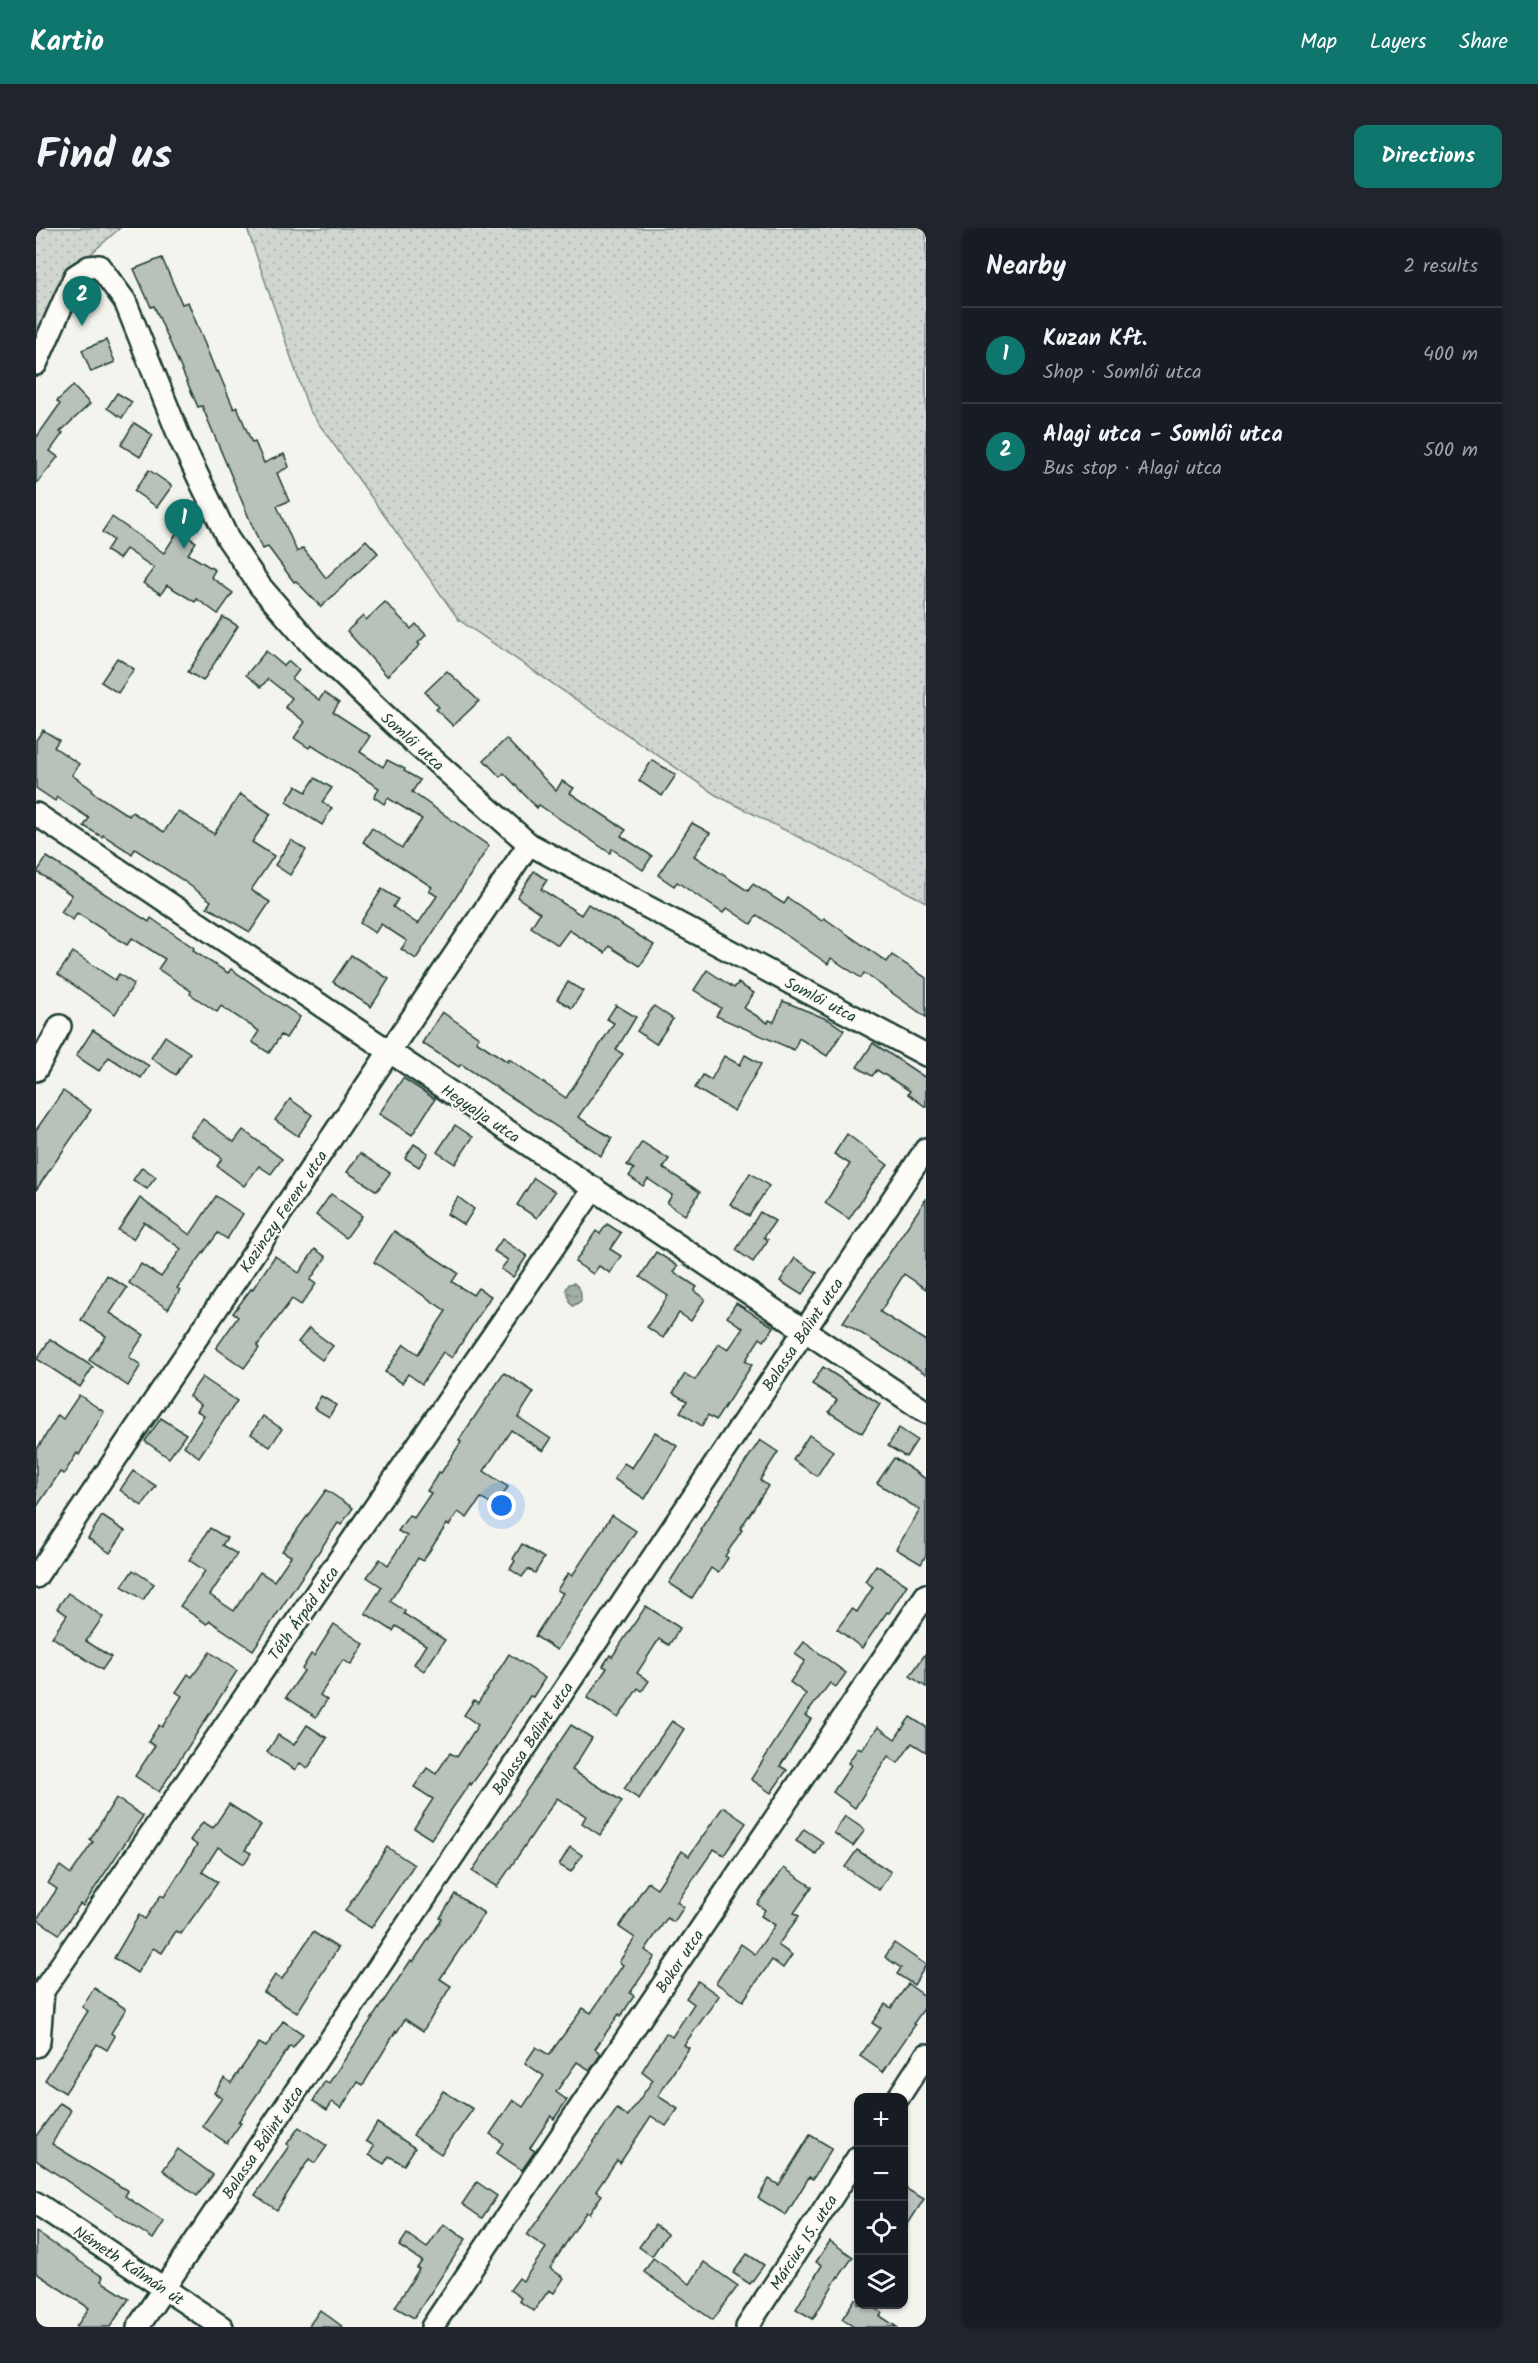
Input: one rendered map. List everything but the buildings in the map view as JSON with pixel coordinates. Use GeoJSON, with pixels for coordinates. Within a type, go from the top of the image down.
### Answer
{"type":"FeatureCollection","features":[{"type":"Feature","properties":{"kind":"street","name":"Somlói utca"},"geometry":{"type":"LineString","coordinates":[[36,364],[75,276],[89,267],[99,266],[125,301],[181,441],[228,539],[260,586],[314,648],[411,740],[529,844],[926,1055]]}},
{"type":"Feature","properties":{"kind":"street","name":"Hegyalja utca"},"geometry":{"type":"LineString","coordinates":[[36,814],[926,1412]]}},
{"type":"Feature","properties":{"kind":"street","name":"Kazinczy Ferenc utca"},"geometry":{"type":"LineString","coordinates":[[36,1577],[529,844]]}},
{"type":"Feature","properties":{"kind":"street"},"geometry":{"type":"LineString","coordinates":[[36,1070],[60,1026]]}},
{"type":"Feature","properties":{"kind":"street","name":"Balassa Bálint utca"},"geometry":{"type":"LineString","coordinates":[[138,2327],[926,1149]]}},
{"type":"Feature","properties":{"kind":"street","name":"Tóth Árpád utca"},"geometry":{"type":"LineString","coordinates":[[36,2046],[39,2041],[43,1991],[594,1188]]}},
{"type":"Feature","properties":{"kind":"street","name":"Bokor utca"},"geometry":{"type":"LineString","coordinates":[[432,2327],[926,1595]]}},
{"type":"Feature","properties":{"kind":"street"},"geometry":{"type":"LineString","coordinates":[[901,2093],[926,2055]]}},
{"type":"Feature","properties":{"kind":"street","name":"Március 15. utca"},"geometry":{"type":"LineString","coordinates":[[747,2327],[854,2163]]}},
{"type":"Feature","properties":{"kind":"street","name":"Németh Kálmán út"},"geometry":{"type":"LineString","coordinates":[[36,2203],[222,2327]]}},
{"type":"Feature","properties":{"kind":"shaded area"},"geometry":{"type":"Polygon","coordinates":[[[36,228],[120,228],[68,274],[36,342],[36,228]]]}},
{"type":"Feature","properties":{"kind":"shaded area"},"geometry":{"type":"Polygon","coordinates":[[[247,228],[926,228],[926,902],[716,795],[459,620],[309,410],[247,228]]]}},
{"type":"Feature","properties":{"kind":"water"},"geometry":{"type":"Polygon","coordinates":[[[574,1283],[580,1289],[581,1301],[573,1306],[566,1289],[569,1284],[574,1283]]]}},
{"type":"Feature","properties":{"kind":"place","name":"Alagi utca - Somlói utca"},"geometry":{"type":"Point","coordinates":[82,326]}},
{"type":"Feature","properties":{"kind":"place","name":"Kuzan Kft."},"geometry":{"type":"Point","coordinates":[184,549]}}]}
